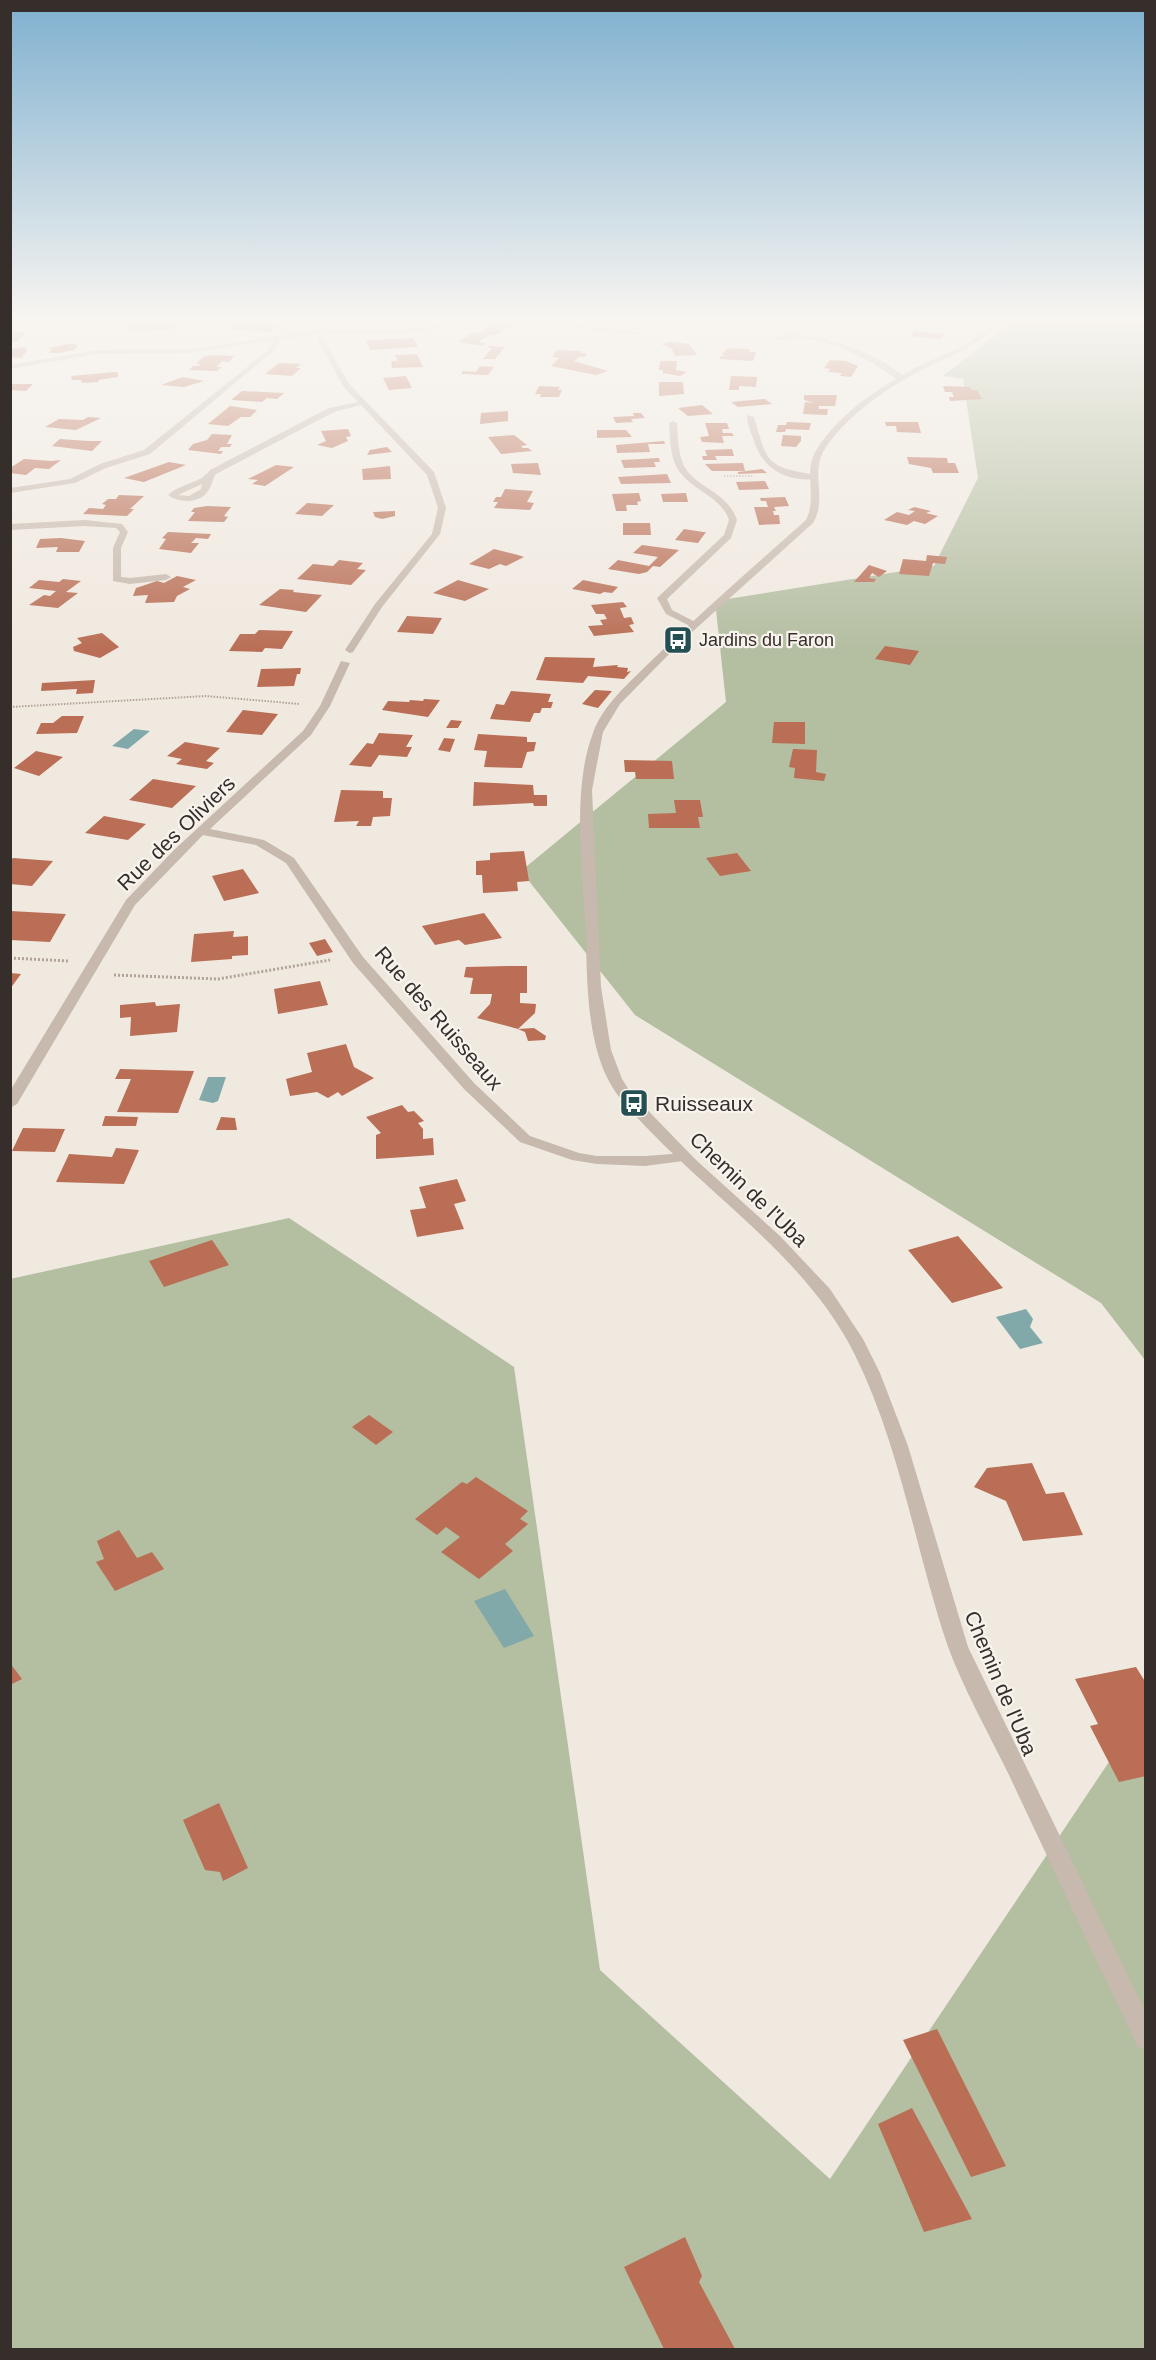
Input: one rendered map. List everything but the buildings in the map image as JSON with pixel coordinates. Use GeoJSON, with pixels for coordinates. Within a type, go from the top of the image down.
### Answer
{"type":"FeatureCollection","features":[{"type":"Feature","properties":{"kind":"street"},"geometry":{"type":"LineString","coordinates":[[10,491],[72,481],[103,466],[147,452],[172,431]]}},
{"type":"Feature","properties":{"kind":"street"},"geometry":{"type":"LineString","coordinates":[[207,480],[213,472],[291,431]]}},
{"type":"Feature","properties":{"kind":"street","name":"Rue des Oliviers"},"geometry":{"type":"LineString","coordinates":[[10,1104],[90,968],[139,892],[201,831],[297,743],[325,706],[347,656],[378,606],[436,534],[442,508],[431,474],[389,431]]}},
{"type":"Feature","properties":{"kind":"street"},"geometry":{"type":"LineString","coordinates":[[674,431],[679,460],[690,477],[725,505],[731,513],[733,524],[728,536],[662,598],[663,605],[670,613],[694,625]]}},
{"type":"Feature","properties":{"kind":"street"},"geometry":{"type":"LineString","coordinates":[[754,431],[759,448],[768,464],[782,473],[812,477]]}},
{"type":"Feature","properties":{"kind":"street","name":"Chemin de l'Uba"},"geometry":{"type":"LineString","coordinates":[[834,431],[816,458],[812,477],[817,507],[810,521],[694,625],[607,715],[598,732],[586,790],[594,987],[604,1050],[615,1079],[626,1095],[686,1157],[774,1240],[824,1293],[855,1339],[872,1373],[899,1446],[958,1647],[1146,2038]]}},
{"type":"Feature","properties":{"kind":"street"},"geometry":{"type":"LineString","coordinates":[[10,527],[85,523],[119,526],[124,532],[117,548],[114,576],[116,579],[130,581],[166,577]]}},
{"type":"Feature","properties":{"kind":"street","name":"Rue des Ruisseaux"},"geometry":{"type":"LineString","coordinates":[[201,831],[252,840],[281,852],[290,861],[355,955],[469,1086],[525,1139],[577,1157],[597,1160],[645,1161],[686,1157]]}},
{"type":"Feature","properties":{"kind":"path"},"geometry":{"type":"LineString","coordinates":[[690,477],[782,473]]}},
{"type":"Feature","properties":{"kind":"path"},"geometry":{"type":"LineString","coordinates":[[10,707],[206,696],[325,706]]}},
{"type":"Feature","properties":{"kind":"path"},"geometry":{"type":"LineString","coordinates":[[10,958],[90,968],[218,979],[355,955]]}},
{"type":"Feature","properties":{"kind":"green space"},"geometry":{"type":"Polygon","coordinates":[[[971,431],[1145,431],[1145,1360],[1101,1303],[635,1015],[521,871],[726,702],[715,601],[934,566],[978,478],[971,431]]]}},
{"type":"Feature","properties":{"kind":"green space"},"geometry":{"type":"Polygon","coordinates":[[[289,1218],[514,1367],[600,1970],[830,2179],[1145,1708],[1145,2349],[11,2349],[10,1279],[289,1218]]]}},
{"type":"Feature","properties":{"kind":"water"},"geometry":{"type":"Polygon","coordinates":[[[134,729],[150,731],[128,749],[112,746],[134,729]]]}},
{"type":"Feature","properties":{"kind":"water"},"geometry":{"type":"Polygon","coordinates":[[[208,1077],[226,1077],[218,1101],[213,1103],[199,1100],[208,1077]]]}},
{"type":"Feature","properties":{"kind":"water"},"geometry":{"type":"Polygon","coordinates":[[[1026,1309],[1033,1319],[1030,1327],[1043,1343],[1020,1349],[996,1317],[1026,1309]]]}},
{"type":"Feature","properties":{"kind":"water"},"geometry":{"type":"Polygon","coordinates":[[[505,1589],[534,1636],[504,1648],[474,1601],[505,1589]]]}},
{"type":"Feature","properties":{"kind":"place","name":"Jardins du Faron"},"geometry":{"type":"Point","coordinates":[678,640]}},
{"type":"Feature","properties":{"kind":"place","name":"Ruisseaux"},"geometry":{"type":"Point","coordinates":[634,1103]}}]}
